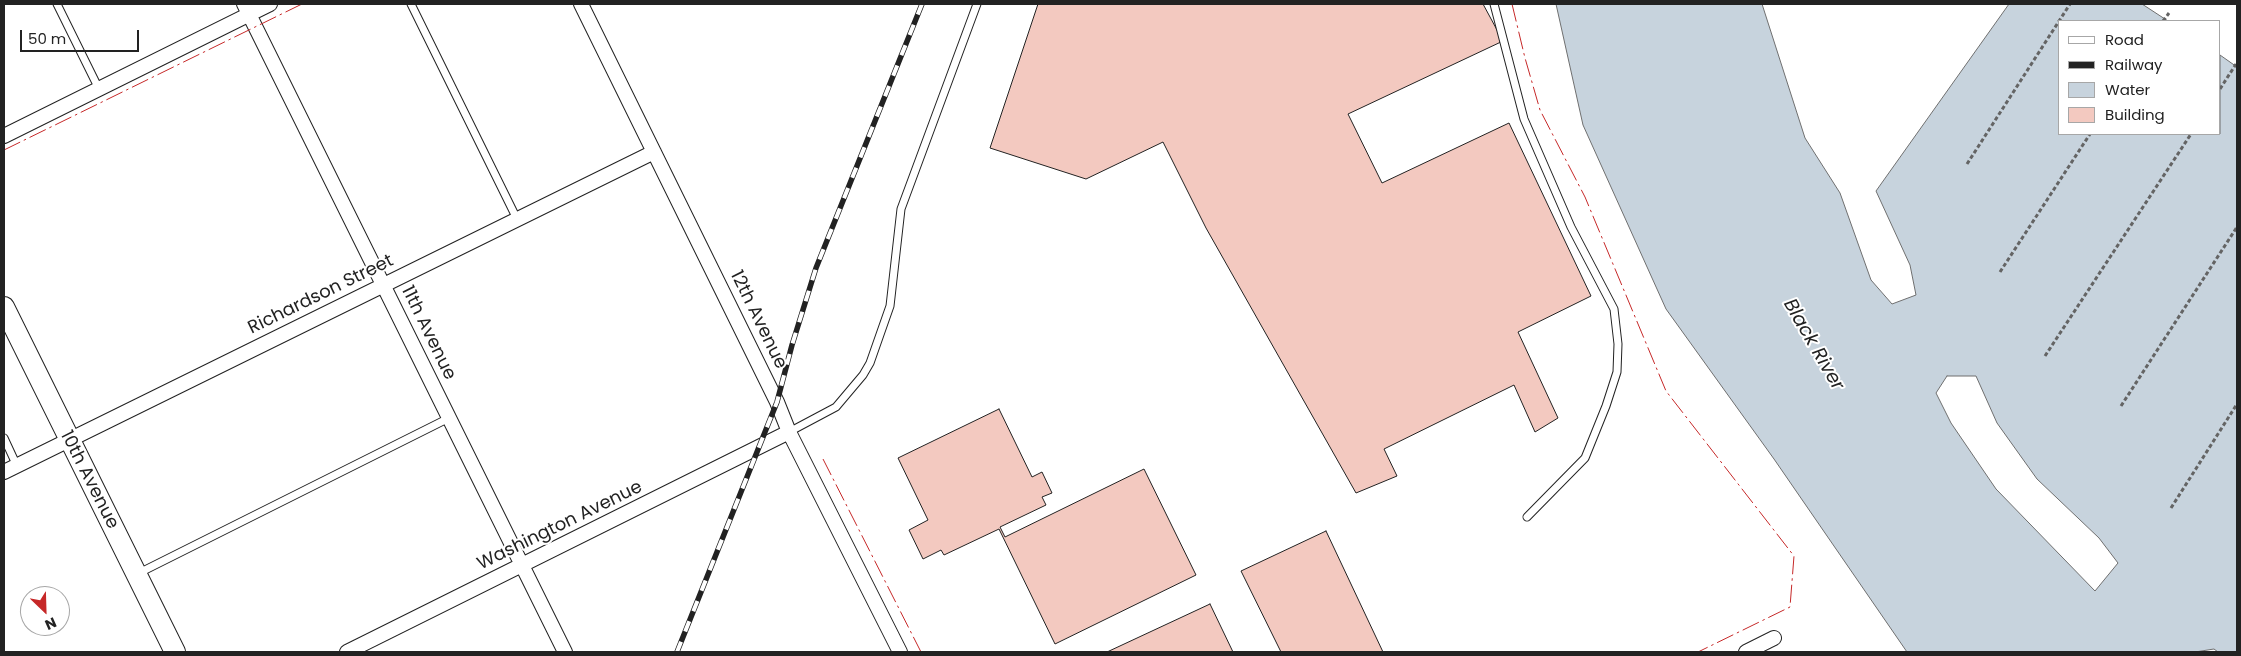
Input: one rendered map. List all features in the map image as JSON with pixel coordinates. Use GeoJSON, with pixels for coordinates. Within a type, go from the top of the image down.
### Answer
{"type":"FeatureCollection","features":[{"type":"Feature","properties":{"kind":"street"},"geometry":{"type":"LineString","coordinates":[[4,136],[100,89],[246,9],[270,4]]}},
{"type":"Feature","properties":{"kind":"street","name":"12th Avenue"},"geometry":{"type":"LineString","coordinates":[[580,4],[777,402],[789,432],[900,652]]}},
{"type":"Feature","properties":{"kind":"street","name":"11th Avenue"},"geometry":{"type":"LineString","coordinates":[[246,9],[565,652]]}},
{"type":"Feature","properties":{"kind":"street","name":"Richardson Street"},"geometry":{"type":"LineString","coordinates":[[4,472],[654,152]]}},
{"type":"Feature","properties":{"kind":"street","name":"10th Avenue"},"geometry":{"type":"LineString","coordinates":[[4,308],[175,652]]}},
{"type":"Feature","properties":{"kind":"street","name":"Washington Avenue"},"geometry":{"type":"LineString","coordinates":[[347,652],[523,567],[789,432]]}},
{"type":"Feature","properties":{"kind":"street"},"geometry":{"type":"LineString","coordinates":[[1746,652],[1774,638]]}},
{"type":"Feature","properties":{"kind":"lane"},"geometry":{"type":"LineString","coordinates":[[57,4],[100,89]]}},
{"type":"Feature","properties":{"kind":"lane"},"geometry":{"type":"LineString","coordinates":[[411,4],[517,219]]}},
{"type":"Feature","properties":{"kind":"lane"},"geometry":{"type":"LineString","coordinates":[[789,432],[836,407],[863,375],[870,363],[890,306],[901,210],[977,4]]}},
{"type":"Feature","properties":{"kind":"lane"},"geometry":{"type":"LineString","coordinates":[[1494,4],[1524,119],[1571,227],[1614,309],[1618,344],[1617,372],[1606,406],[1585,458],[1527,517]]}},
{"type":"Feature","properties":{"kind":"lane"},"geometry":{"type":"LineString","coordinates":[[136,574],[450,418]]}},
{"type":"Feature","properties":{"kind":"lane"},"geometry":{"type":"LineString","coordinates":[[4,438],[18,466]]}},
{"type":"Feature","properties":{"kind":"path"},"geometry":{"type":"LineString","coordinates":[[2060,20],[2070,4]]}},
{"type":"Feature","properties":{"kind":"path"},"geometry":{"type":"LineString","coordinates":[[2164,20],[2169,13]]}},
{"type":"Feature","properties":{"kind":"path"},"geometry":{"type":"LineString","coordinates":[[1967,164],[2058,23]]}},
{"type":"Feature","properties":{"kind":"path"},"geometry":{"type":"LineString","coordinates":[[2221,87],[2236,64]]}},
{"type":"Feature","properties":{"kind":"path"},"geometry":{"type":"LineString","coordinates":[[2000,272],[2089,135]]}},
{"type":"Feature","properties":{"kind":"path"},"geometry":{"type":"LineString","coordinates":[[2045,356],[2190,135]]}},
{"type":"Feature","properties":{"kind":"path"},"geometry":{"type":"LineString","coordinates":[[2121,406],[2237,227]]}},
{"type":"Feature","properties":{"kind":"path"},"geometry":{"type":"LineString","coordinates":[[2171,508],[2237,404]]}},
{"type":"Feature","properties":{"kind":"water","name":"Black River"},"geometry":{"type":"Polygon","coordinates":[[[1556,4],[1762,4],[1805,138],[1840,193],[1871,280],[1892,304],[1916,295],[1910,265],[1876,191],[2009,4],[2142,4],[2166,20],[2058,20],[2058,135],[2221,135],[2221,56],[2237,67],[2237,652],[2218,652],[2214,649],[2195,652],[1907,652],[1774,459],[1666,309],[1583,125],[1556,4]],[[1947,376],[1936,393],[1951,423],[1996,489],[2095,591],[2118,563],[2099,538],[2037,479],[1997,423],[1976,376],[1947,376]]]}},
{"type":"Feature","properties":{"kind":"building"},"geometry":{"type":"Polygon","coordinates":[[[1038,4],[1483,4],[1503,41],[1348,114],[1382,183],[1509,123],[1591,296],[1518,332],[1558,418],[1535,432],[1514,385],[1384,449],[1397,476],[1356,493],[1206,228],[1163,142],[1086,179],[990,148],[1038,4]]]}},
{"type":"Feature","properties":{"kind":"building"},"geometry":{"type":"Polygon","coordinates":[[[999,409],[1032,477],[1042,472],[1052,493],[1042,497],[1046,505],[1000,527],[1005,537],[1144,469],[1196,575],[1055,644],[999,529],[944,555],[941,550],[923,559],[909,530],[928,520],[898,458],[999,409]]]}},
{"type":"Feature","properties":{"kind":"building"},"geometry":{"type":"Polygon","coordinates":[[[1326,531],[1383,652],[1281,652],[1241,571],[1326,531]]]}},
{"type":"Feature","properties":{"kind":"building"},"geometry":{"type":"Polygon","coordinates":[[[1210,604],[1233,652],[1107,652],[1210,604]]]}},
{"type":"Feature","properties":{"kind":"railway"},"geometry":{"type":"LineString","coordinates":[[677,652],[777,402],[792,345],[816,268],[922,4]]}},
{"type":"Feature","properties":{"kind":"power"},"geometry":{"type":"LineString","coordinates":[[4,150],[302,4]]}},
{"type":"Feature","properties":{"kind":"power"},"geometry":{"type":"LineString","coordinates":[[1512,4],[1540,110],[1585,197],[1666,391],[1794,556],[1790,607],[1698,652]]}},
{"type":"Feature","properties":{"kind":"power"},"geometry":{"type":"LineString","coordinates":[[823,459],[921,652]]}}]}
